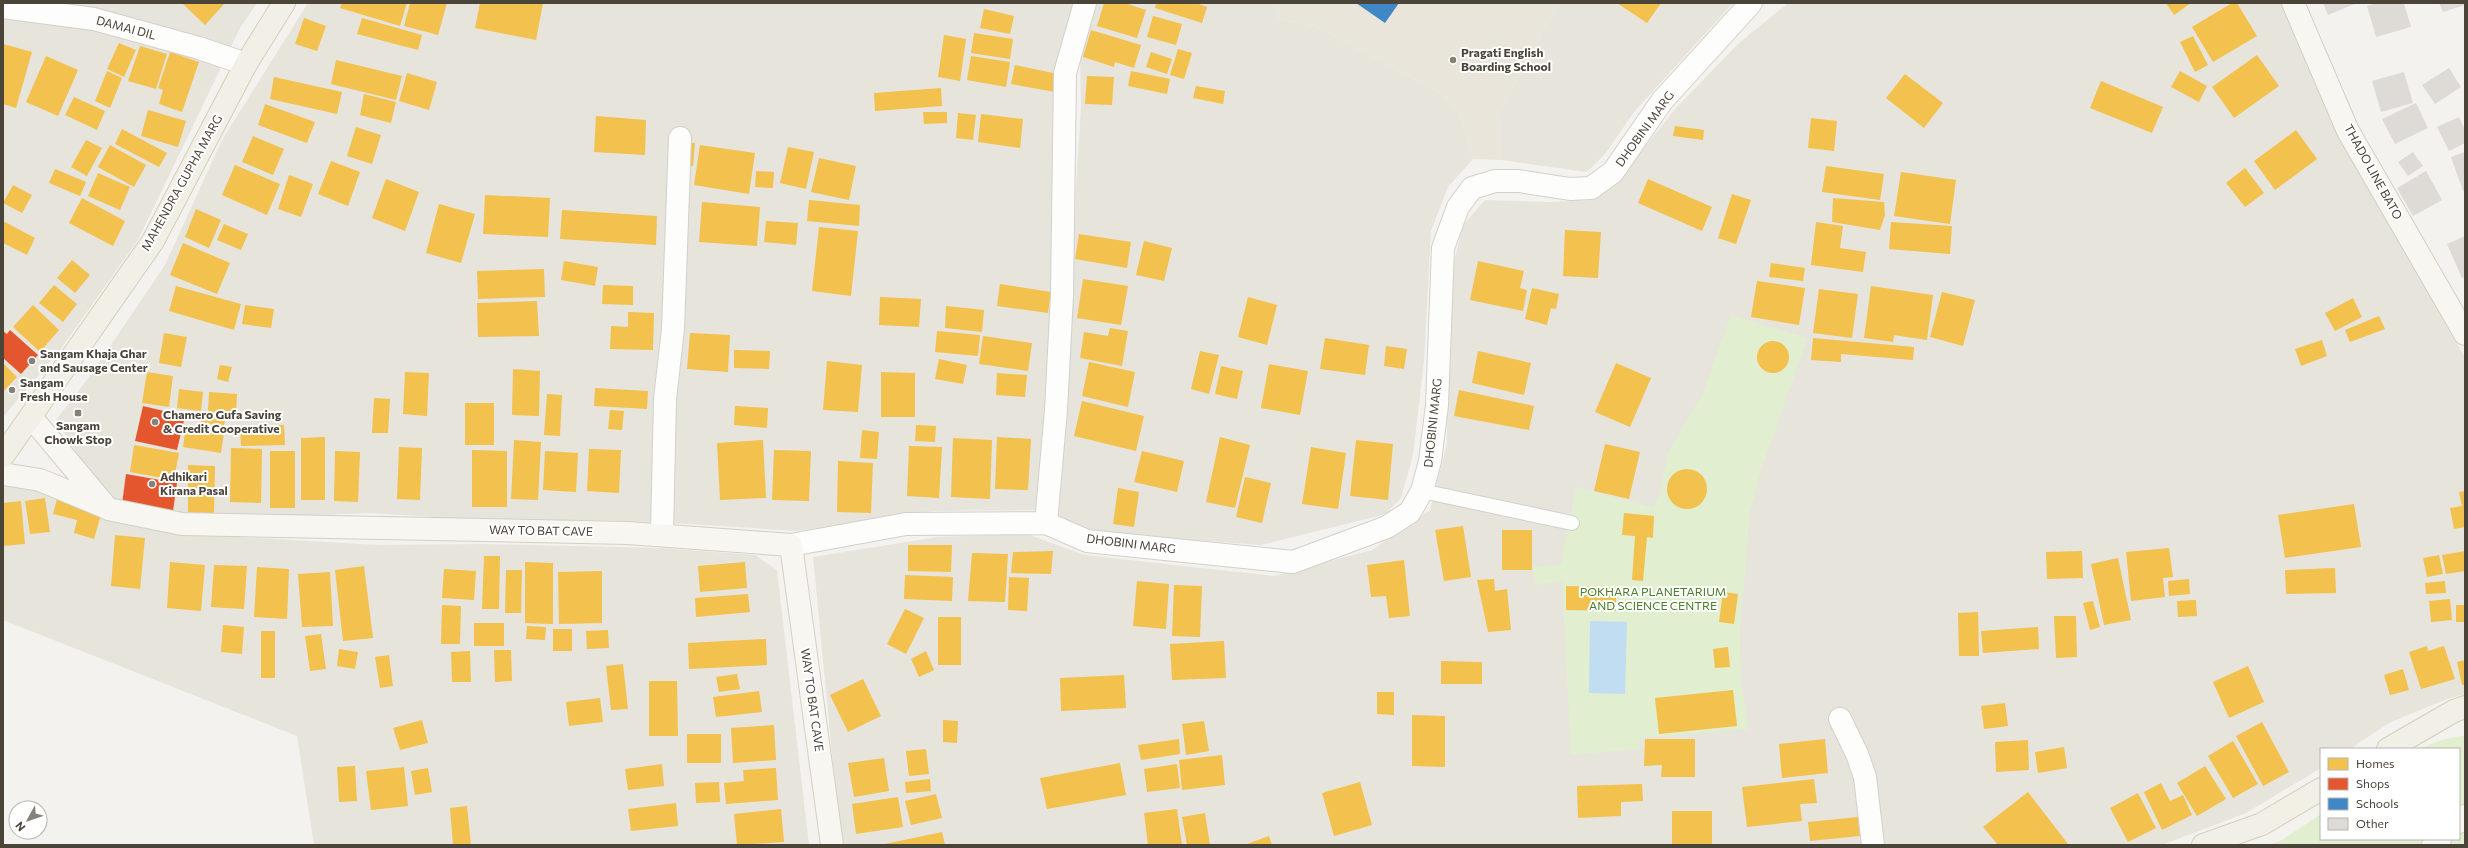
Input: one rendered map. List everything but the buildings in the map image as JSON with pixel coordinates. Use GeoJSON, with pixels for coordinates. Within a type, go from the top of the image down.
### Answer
{"type":"FeatureCollection","features":[{"type":"Feature","properties":{"kind":"main road","name":"MAHENDRA GUPHA MARG"},"geometry":{"type":"LineString","coordinates":[[3,456],[153,241],[246,64],[284,3]]}},
{"type":"Feature","properties":{"kind":"main road","name":"THADO LINE BATO"},"geometry":{"type":"LineString","coordinates":[[2293,3],[2348,131],[2465,334]]}},
{"type":"Feature","properties":{"kind":"main road"},"geometry":{"type":"LineString","coordinates":[[31,416],[108,509]]}},
{"type":"Feature","properties":{"kind":"main road","name":"WAY TO BAT CAVE"},"geometry":{"type":"LineString","coordinates":[[3,474],[40,480],[108,509],[182,524],[662,534],[791,544],[832,845]]}},
{"type":"Feature","properties":{"kind":"main road"},"geometry":{"type":"LineString","coordinates":[[2390,748],[2454,711],[2465,708]]}},
{"type":"Feature","properties":{"kind":"main road"},"geometry":{"type":"LineString","coordinates":[[2203,845],[2262,824],[2320,790]]}},
{"type":"Feature","properties":{"kind":"street"},"geometry":{"type":"LineString","coordinates":[[1046,523],[1056,410],[1061,303],[1065,74],[1085,3]]}},
{"type":"Feature","properties":{"kind":"street","name":"DHOBINI MARG"},"geometry":{"type":"LineString","coordinates":[[791,544],[906,524],[1046,523],[1086,541],[1293,562],[1387,527],[1410,512],[1422,491],[1430,461],[1437,405],[1443,248],[1458,207],[1472,188],[1495,181],[1519,181],[1570,189],[1591,188],[1613,172],[1662,102],[1751,3]]}},
{"type":"Feature","properties":{"kind":"street","name":"DAMAI DIL"},"geometry":{"type":"LineString","coordinates":[[3,7],[94,19],[199,48],[246,64]]}},
{"type":"Feature","properties":{"kind":"street"},"geometry":{"type":"LineString","coordinates":[[662,534],[665,399],[673,329],[680,138]]}},
{"type":"Feature","properties":{"kind":"street"},"geometry":{"type":"LineString","coordinates":[[1840,719],[1857,754],[1865,777],[1872,845]]}},
{"type":"Feature","properties":{"kind":"lane"},"geometry":{"type":"LineString","coordinates":[[1422,491],[1572,523]]}},
{"type":"Feature","properties":{"kind":"shaded area"},"geometry":{"type":"Polygon","coordinates":[[[3,3],[257,3],[240,28],[138,240],[60,350],[3,417],[3,3]]]}},
{"type":"Feature","properties":{"kind":"shaded area"},"geometry":{"type":"Polygon","coordinates":[[[308,3],[1074,3],[1042,510],[934,511],[796,531],[600,520],[486,520],[370,513],[231,518],[117,506],[97,485],[56,420],[92,373],[165,265],[222,140],[308,3]]]}},
{"type":"Feature","properties":{"kind":"shaded area"},"geometry":{"type":"Polygon","coordinates":[[[1098,3],[1273,3],[1280,20],[1314,25],[1444,95],[1460,114],[1473,159],[1448,187],[1431,231],[1424,361],[1413,455],[1401,498],[1386,514],[1261,545],[1125,535],[1079,527],[1056,515],[1081,107],[1080,51],[1098,3]]]}},
{"type":"Feature","properties":{"kind":"shaded area","name":"Pragati English Boarding School"},"geometry":{"type":"Polygon","coordinates":[[[1273,3],[1558,3],[1500,111],[1501,160],[1473,159],[1460,114],[1444,95],[1314,25],[1280,20],[1273,3]]]}},
{"type":"Feature","properties":{"kind":"shaded area"},"geometry":{"type":"Polygon","coordinates":[[[1558,3],[1733,3],[1634,112],[1605,154],[1587,172],[1501,160],[1500,111],[1558,3]]]}},
{"type":"Feature","properties":{"kind":"shaded area"},"geometry":{"type":"Polygon","coordinates":[[[1788,3],[2281,3],[2300,39],[2358,164],[2465,358],[2465,694],[2447,699],[2389,723],[2352,748],[2320,748],[2320,769],[2246,813],[2162,845],[843,845],[838,815],[813,557],[937,537],[1027,534],[1085,555],[1274,576],[1372,550],[1430,510],[1447,444],[1447,355],[1450,279],[1463,225],[1485,200],[1547,202],[1594,200],[1616,183],[1676,108],[1739,43],[1788,3]]]}},
{"type":"Feature","properties":{"kind":"shaded area"},"geometry":{"type":"Polygon","coordinates":[[[10,479],[187,534],[378,545],[482,544],[661,548],[755,555],[777,570],[809,845],[314,845],[297,736],[3,620],[3,484],[10,479]]]}},
{"type":"Feature","properties":{"kind":"green space","name":"POKHARA PLANETARIUM AND SCIENCE CENTRE"},"geometry":{"type":"Polygon","coordinates":[[[1731,315],[1807,338],[1760,474],[1750,512],[1740,632],[1741,679],[1748,729],[1641,738],[1640,749],[1571,755],[1562,581],[1535,585],[1532,567],[1561,564],[1576,487],[1654,508],[1660,492],[1668,453],[1702,395],[1731,315]]]}},
{"type":"Feature","properties":{"kind":"green space"},"geometry":{"type":"Polygon","coordinates":[[[2465,736],[2465,845],[2269,845],[2282,840],[2320,815],[2320,840],[2460,840],[2460,748],[2423,748],[2453,737],[2465,736]]]}},
{"type":"Feature","properties":{"kind":"water"},"geometry":{"type":"Polygon","coordinates":[[[1590,621],[1627,622],[1625,694],[1589,693],[1590,621]]]}},
{"type":"Feature","properties":{"kind":"place","name":"Pragati English Boarding School"},"geometry":{"type":"Point","coordinates":[1453,60]}},
{"type":"Feature","properties":{"kind":"place","name":"Sangam Khaja Ghar and Sausage Center"},"geometry":{"type":"Point","coordinates":[32,361]}},
{"type":"Feature","properties":{"kind":"place","name":"Sangam Fresh House"},"geometry":{"type":"Point","coordinates":[12,390]}},
{"type":"Feature","properties":{"kind":"place","name":"Sangam Chowk Stop"},"geometry":{"type":"Point","coordinates":[78,413]}},
{"type":"Feature","properties":{"kind":"place","name":"Chamero Gufa Saving & Credit Cooperative"},"geometry":{"type":"Point","coordinates":[155,422]}},
{"type":"Feature","properties":{"kind":"place","name":"Adhikari Kirana Pasal"},"geometry":{"type":"Point","coordinates":[152,484]}}]}
